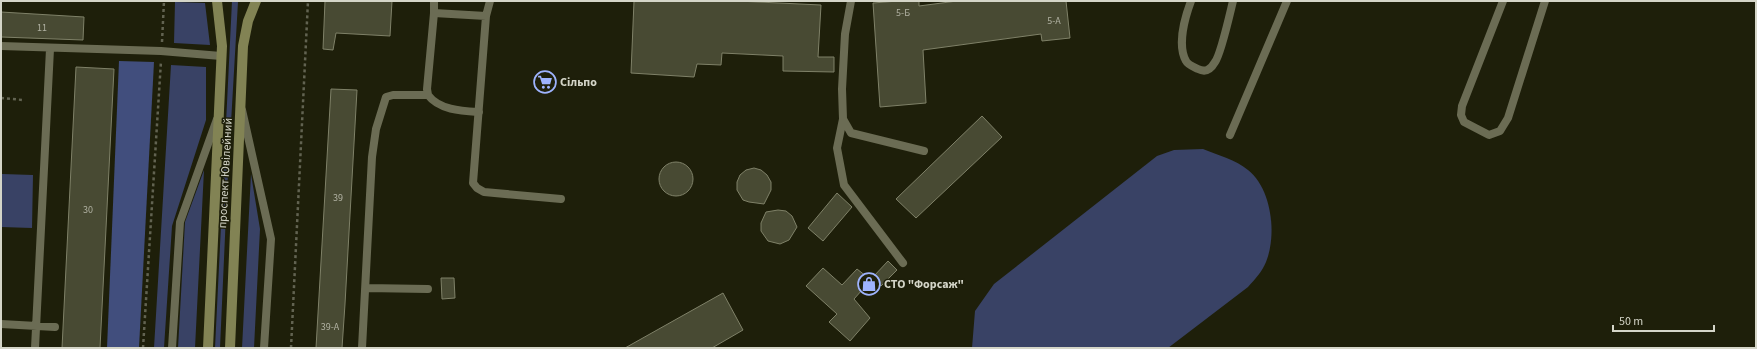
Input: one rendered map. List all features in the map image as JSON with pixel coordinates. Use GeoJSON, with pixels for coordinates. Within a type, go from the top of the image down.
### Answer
{"type":"FeatureCollection","features":[{"type":"Feature","properties":{"kind":"street","name":"проспект Ювілейний"},"geometry":{"type":"LineString","coordinates":[[208,348],[222,46],[217,1]]}},
{"type":"Feature","properties":{"kind":"street","name":"проспект Ювілейний"},"geometry":{"type":"LineString","coordinates":[[230,348],[243,46],[248,21],[256,1]]}},
{"type":"Feature","properties":{"kind":"lane"},"geometry":{"type":"LineString","coordinates":[[428,95],[434,1]]}},
{"type":"Feature","properties":{"kind":"lane"},"geometry":{"type":"LineString","coordinates":[[490,1],[486,16],[473,183],[477,188],[484,192],[561,199]]}},
{"type":"Feature","properties":{"kind":"lane"},"geometry":{"type":"LineString","coordinates":[[851,1],[842,59],[843,119],[837,148],[844,185],[903,263]]}},
{"type":"Feature","properties":{"kind":"lane"},"geometry":{"type":"LineString","coordinates":[[1191,1],[1184,20],[1182,48],[1186,61],[1190,66],[1202,71],[1208,70],[1216,61],[1233,1]]}},
{"type":"Feature","properties":{"kind":"lane"},"geometry":{"type":"LineString","coordinates":[[1230,135],[1287,1]]}},
{"type":"Feature","properties":{"kind":"lane"},"geometry":{"type":"LineString","coordinates":[[1503,1],[1462,106],[1461,114],[1464,122],[1489,135],[1500,131],[1508,118],[1545,1]]}},
{"type":"Feature","properties":{"kind":"lane"},"geometry":{"type":"LineString","coordinates":[[434,13],[486,16]]}},
{"type":"Feature","properties":{"kind":"lane"},"geometry":{"type":"LineString","coordinates":[[1,46],[161,51],[221,56]]}},
{"type":"Feature","properties":{"kind":"lane"},"geometry":{"type":"LineString","coordinates":[[35,348],[50,48]]}},
{"type":"Feature","properties":{"kind":"lane"},"geometry":{"type":"LineString","coordinates":[[362,348],[372,157],[376,129],[383,102],[386,97],[392,95],[428,95],[436,102],[456,110],[479,112]]}},
{"type":"Feature","properties":{"kind":"lane"},"geometry":{"type":"LineString","coordinates":[[241,102],[271,239],[264,348]]}},
{"type":"Feature","properties":{"kind":"lane"},"geometry":{"type":"LineString","coordinates":[[172,348],[180,222],[219,113]]}},
{"type":"Feature","properties":{"kind":"lane"},"geometry":{"type":"LineString","coordinates":[[843,119],[851,133],[924,151]]}},
{"type":"Feature","properties":{"kind":"lane"},"geometry":{"type":"LineString","coordinates":[[366,288],[428,289]]}},
{"type":"Feature","properties":{"kind":"lane"},"geometry":{"type":"LineString","coordinates":[[1,324],[55,327]]}},
{"type":"Feature","properties":{"kind":"path"},"geometry":{"type":"LineString","coordinates":[[143,348],[164,1]]}},
{"type":"Feature","properties":{"kind":"path"},"geometry":{"type":"LineString","coordinates":[[291,348],[308,1]]}},
{"type":"Feature","properties":{"kind":"path"},"geometry":{"type":"LineString","coordinates":[[1,98],[23,100]]}},
{"type":"Feature","properties":{"kind":"shaded area"},"geometry":{"type":"Polygon","coordinates":[[[232,1],[238,2],[220,348],[215,348],[232,1]]]}},
{"type":"Feature","properties":{"kind":"shaded area"},"geometry":{"type":"Polygon","coordinates":[[[175,2],[205,3],[210,45],[174,43],[175,2]]]}},
{"type":"Feature","properties":{"kind":"shaded area"},"geometry":{"type":"Polygon","coordinates":[[[119,61],[154,62],[139,348],[107,348],[119,61]]]}},
{"type":"Feature","properties":{"kind":"shaded area"},"geometry":{"type":"Polygon","coordinates":[[[171,65],[206,67],[206,120],[172,226],[164,348],[154,348],[171,65]]]}},
{"type":"Feature","properties":{"kind":"shaded area"},"geometry":{"type":"Polygon","coordinates":[[[1203,149],[1243,166],[1256,178],[1267,200],[1271,226],[1269,251],[1262,269],[1248,287],[1168,348],[972,348],[975,311],[994,284],[1157,156],[1174,150],[1203,149]]]}},
{"type":"Feature","properties":{"kind":"shaded area"},"geometry":{"type":"Polygon","coordinates":[[[204,170],[195,348],[178,348],[185,222],[204,170]]]}},
{"type":"Feature","properties":{"kind":"shaded area"},"geometry":{"type":"Polygon","coordinates":[[[2,174],[33,175],[32,228],[1,227],[2,174]]]}},
{"type":"Feature","properties":{"kind":"shaded area"},"geometry":{"type":"Polygon","coordinates":[[[251,174],[260,229],[254,348],[242,348],[251,174]]]}},
{"type":"Feature","properties":{"kind":"building"},"geometry":{"type":"Polygon","coordinates":[[[325,1],[392,1],[390,36],[336,33],[333,50],[323,49],[325,1]]]}},
{"type":"Feature","properties":{"kind":"building"},"geometry":{"type":"Polygon","coordinates":[[[634,1],[737,1],[821,5],[818,57],[834,57],[834,72],[783,71],[783,56],[722,53],[721,65],[697,64],[694,77],[631,73],[634,1]]]}},
{"type":"Feature","properties":{"kind":"building"},"geometry":{"type":"Polygon","coordinates":[[[919,1],[919,6],[957,1],[1066,1],[1070,38],[1042,41],[1041,34],[923,50],[926,103],[880,107],[873,3],[919,1]]]}},
{"type":"Feature","properties":{"kind":"building"},"geometry":{"type":"Polygon","coordinates":[[[1,12],[84,17],[83,40],[1,37],[1,12]]]}},
{"type":"Feature","properties":{"kind":"building"},"geometry":{"type":"Polygon","coordinates":[[[76,67],[114,69],[100,348],[62,348],[76,67]]]}},
{"type":"Feature","properties":{"kind":"building"},"geometry":{"type":"Polygon","coordinates":[[[331,89],[357,90],[345,304],[342,348],[316,348],[331,89]]]}},
{"type":"Feature","properties":{"kind":"building"},"geometry":{"type":"Polygon","coordinates":[[[982,116],[1002,137],[916,218],[896,199],[982,116]]]}},
{"type":"Feature","properties":{"kind":"building"},"geometry":{"type":"Polygon","coordinates":[[[679,162],[688,167],[692,172],[692,186],[688,191],[683,195],[673,196],[669,195],[660,186],[659,176],[660,172],[669,163],[679,162]]]}},
{"type":"Feature","properties":{"kind":"building"},"geometry":{"type":"Polygon","coordinates":[[[754,168],[761,170],[767,175],[771,182],[771,190],[764,204],[743,200],[737,190],[737,182],[740,175],[746,170],[754,168]]]}},
{"type":"Feature","properties":{"kind":"building"},"geometry":{"type":"Polygon","coordinates":[[[837,193],[852,207],[823,241],[808,228],[837,193]]]}},
{"type":"Feature","properties":{"kind":"building"},"geometry":{"type":"Polygon","coordinates":[[[778,210],[786,211],[792,216],[797,227],[789,240],[780,244],[768,241],[761,231],[761,223],[766,212],[778,210]]]}},
{"type":"Feature","properties":{"kind":"building"},"geometry":{"type":"Polygon","coordinates":[[[888,261],[897,270],[881,286],[873,277],[888,261]]]}},
{"type":"Feature","properties":{"kind":"building"},"geometry":{"type":"Polygon","coordinates":[[[823,268],[842,285],[857,269],[871,280],[854,299],[870,318],[850,341],[829,322],[837,314],[806,286],[823,268]]]}},
{"type":"Feature","properties":{"kind":"building"},"geometry":{"type":"Polygon","coordinates":[[[441,278],[454,278],[455,298],[442,299],[441,278]]]}},
{"type":"Feature","properties":{"kind":"building"},"geometry":{"type":"Polygon","coordinates":[[[723,293],[743,330],[712,348],[625,348],[723,293]]]}},
{"type":"Feature","properties":{"kind":"place","name":"Сільпо"},"geometry":{"type":"Point","coordinates":[545,82]}},
{"type":"Feature","properties":{"kind":"place","name":"СТО \"Форсаж\""},"geometry":{"type":"Point","coordinates":[869,284]}}]}
